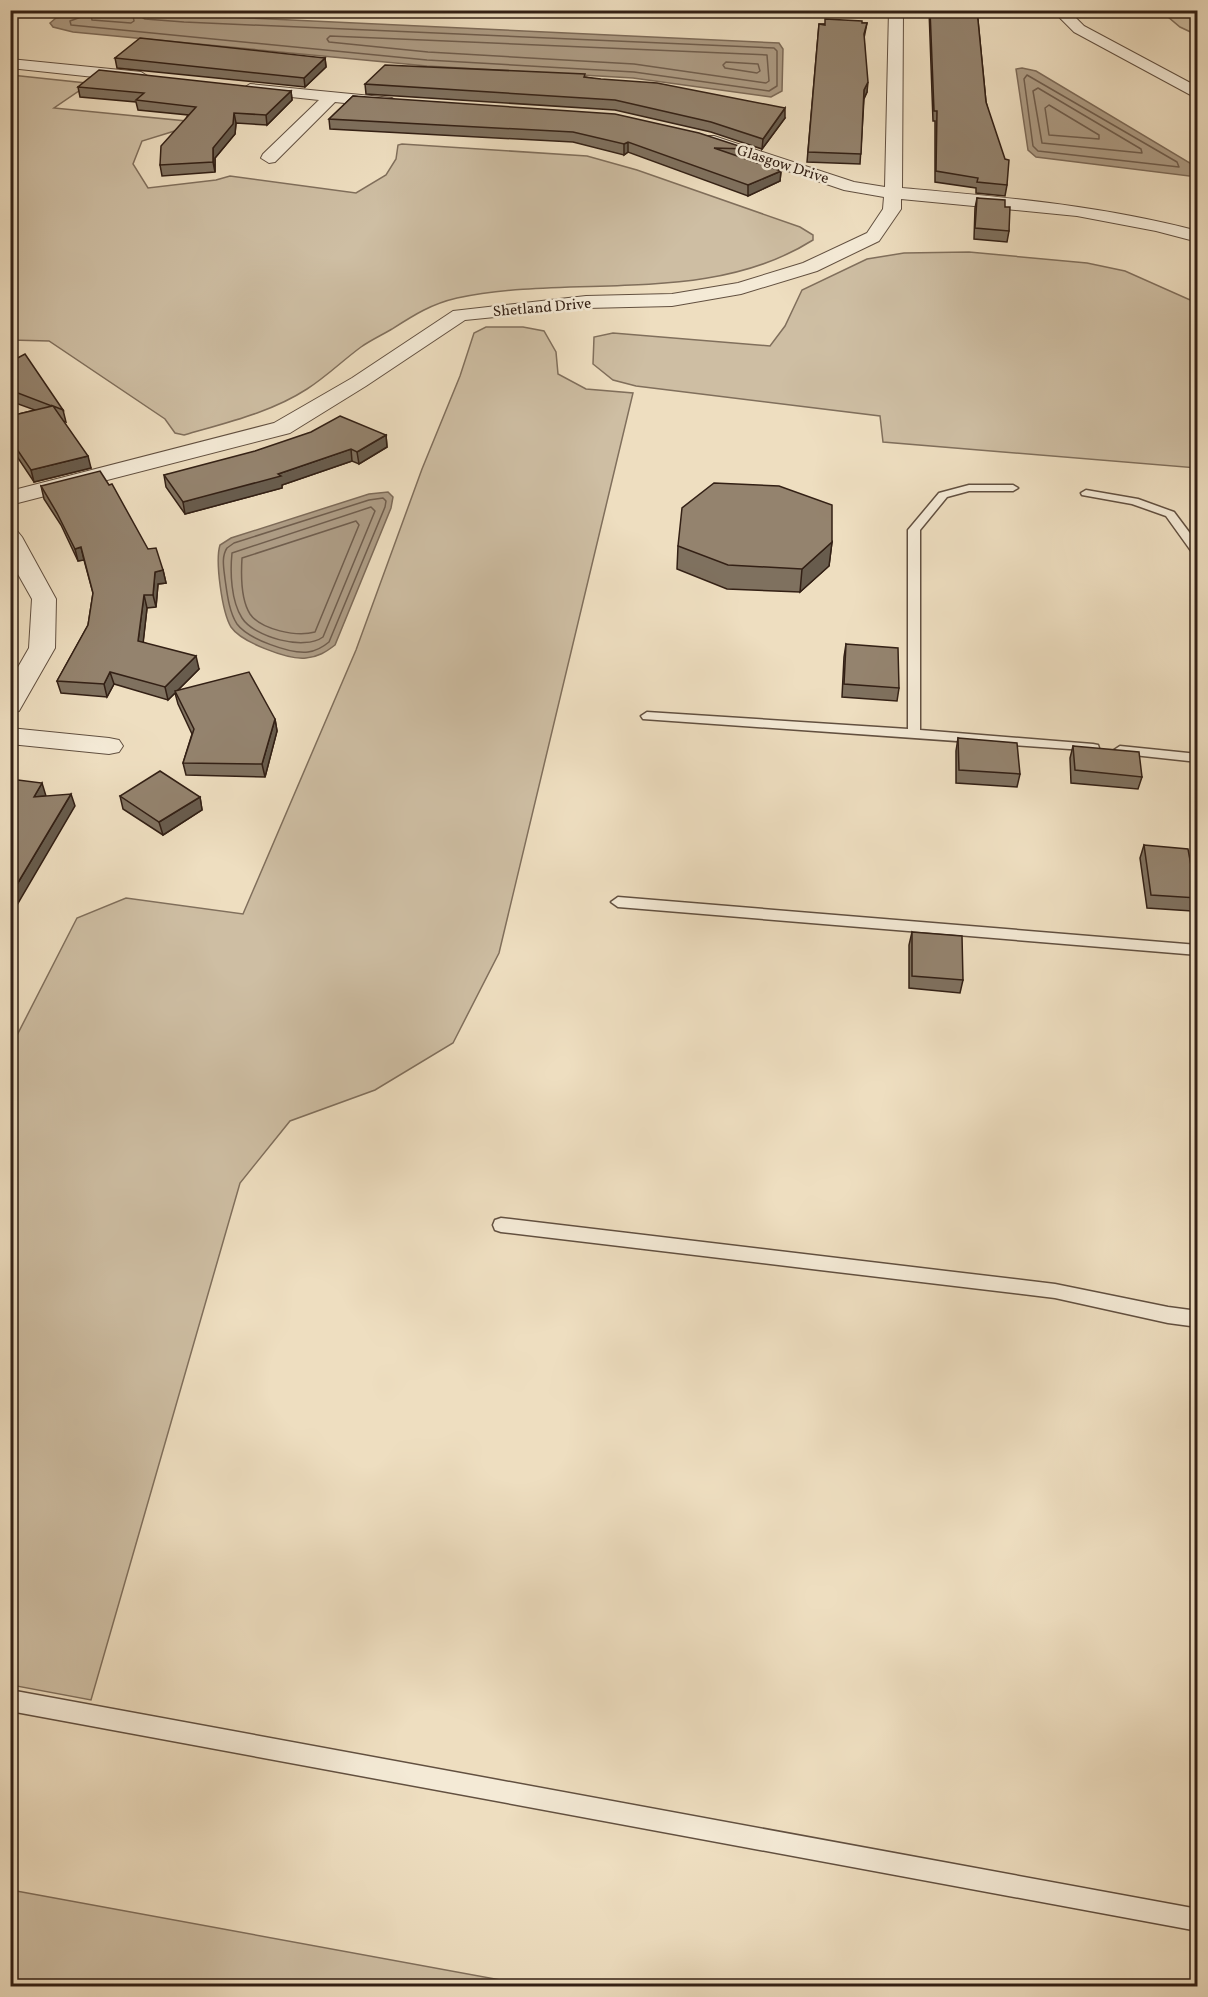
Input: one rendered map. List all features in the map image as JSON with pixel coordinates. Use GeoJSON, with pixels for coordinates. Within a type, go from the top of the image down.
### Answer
{"type":"FeatureCollection","features":[{"type":"Feature","properties":{"kind":"street","name":"Shetland Drive"},"geometry":{"type":"LineString","coordinates":[[10,498],[282,428],[359,382],[460,315],[585,302],[672,300],[741,288],[810,267],[873,237],[892,209],[896,10]]}},
{"type":"Feature","properties":{"kind":"street"},"geometry":{"type":"LineString","coordinates":[[1059,10],[1078,29],[1197,94]]}},
{"type":"Feature","properties":{"kind":"street"},"geometry":{"type":"LineString","coordinates":[[10,63],[156,79]]}},
{"type":"Feature","properties":{"kind":"street"},"geometry":{"type":"LineString","coordinates":[[234,87],[410,104]]}},
{"type":"Feature","properties":{"kind":"street"},"geometry":{"type":"LineString","coordinates":[[268,158],[331,97]]}},
{"type":"Feature","properties":{"kind":"street","name":"Glasgow Drive"},"geometry":{"type":"LineString","coordinates":[[690,132],[850,186],[893,193],[1089,211],[1152,223],[1197,237]]}},
{"type":"Feature","properties":{"kind":"street"},"geometry":{"type":"LineString","coordinates":[[10,537],[44,599],[42,648],[10,705]]}},
{"type":"Feature","properties":{"kind":"street"},"geometry":{"type":"LineString","coordinates":[[10,736],[109,746]]}},
{"type":"Feature","properties":{"kind":"lane"},"geometry":{"type":"LineString","coordinates":[[914,733],[914,530],[943,495],[969,488],[1013,488]]}},
{"type":"Feature","properties":{"kind":"lane"},"geometry":{"type":"LineString","coordinates":[[1086,493],[1134,501],[1170,514],[1197,554]]}},
{"type":"Feature","properties":{"kind":"lane"},"geometry":{"type":"LineString","coordinates":[[647,716],[914,733],[1197,758]]}},
{"type":"Feature","properties":{"kind":"lane"},"geometry":{"type":"LineString","coordinates":[[618,902],[1197,950]]}},
{"type":"Feature","properties":{"kind":"lane"},"geometry":{"type":"LineString","coordinates":[[501,1225],[1055,1291],[1197,1319]]}},
{"type":"Feature","properties":{"kind":"lane"},"geometry":{"type":"LineString","coordinates":[[10,1700],[1197,1920]]}},
{"type":"Feature","properties":{"kind":"shaded area"},"geometry":{"type":"Polygon","coordinates":[[[1161,11],[1197,11],[1197,35],[1180,27],[1161,11]]]}},
{"type":"Feature","properties":{"kind":"shaded area"},"geometry":{"type":"Polygon","coordinates":[[[11,75],[86,83],[86,86],[54,108],[186,121],[181,129],[142,141],[133,164],[148,188],[216,180],[230,176],[356,193],[386,175],[396,159],[398,145],[402,144],[587,156],[637,170],[800,227],[813,235],[813,240],[772,261],[729,274],[639,285],[502,291],[448,300],[423,310],[365,344],[307,389],[278,405],[184,435],[175,433],[165,419],[49,341],[11,340],[11,75]]]}},
{"type":"Feature","properties":{"kind":"shaded area"},"geometry":{"type":"Polygon","coordinates":[[[969,252],[1087,263],[1125,271],[1197,303],[1197,468],[883,442],[880,416],[636,386],[613,380],[593,364],[594,337],[613,333],[770,346],[785,326],[802,290],[867,259],[904,253],[969,252]]]}},
{"type":"Feature","properties":{"kind":"shaded area"},"geometry":{"type":"Polygon","coordinates":[[[486,327],[523,327],[544,331],[556,352],[558,374],[586,389],[633,393],[499,953],[453,1043],[375,1090],[290,1121],[240,1183],[91,1700],[11,1685],[11,1047],[77,918],[126,898],[243,914],[356,650],[422,469],[460,376],[474,333],[486,327]]]}},
{"type":"Feature","properties":{"kind":"shaded area"},"geometry":{"type":"Polygon","coordinates":[[[11,1890],[533,1986],[11,1986],[11,1890]]]}},
{"type":"Feature","properties":{"kind":"water"},"geometry":{"type":"Polygon","coordinates":[[[101,11],[779,43],[783,49],[782,91],[771,97],[633,78],[427,66],[73,32],[53,27],[50,23],[56,18],[101,11]]]}},
{"type":"Feature","properties":{"kind":"water"},"geometry":{"type":"Polygon","coordinates":[[[1016,69],[1036,71],[1195,166],[1197,177],[1036,157],[1028,150],[1016,69]]]}},
{"type":"Feature","properties":{"kind":"water"},"geometry":{"type":"Polygon","coordinates":[[[388,492],[393,497],[391,508],[335,645],[318,655],[298,658],[254,644],[236,633],[228,620],[220,586],[218,562],[220,545],[231,538],[369,494],[388,492]]]}},
{"type":"Feature","properties":{"kind":"building"},"geometry":{"type":"Polygon","coordinates":[[[930,10],[977,10],[986,102],[1005,159],[1009,160],[1007,185],[977,182],[978,178],[936,171],[937,111],[934,111],[930,10]]]}},
{"type":"Feature","properties":{"kind":"building"},"geometry":{"type":"Polygon","coordinates":[[[825,19],[867,23],[864,34],[868,82],[864,90],[861,154],[808,152],[819,24],[825,25],[825,19]]]}},
{"type":"Feature","properties":{"kind":"building"},"geometry":{"type":"Polygon","coordinates":[[[140,38],[325,58],[304,78],[115,58],[140,38]]]}},
{"type":"Feature","properties":{"kind":"building"},"geometry":{"type":"Polygon","coordinates":[[[385,65],[585,74],[584,77],[657,83],[785,108],[763,139],[711,122],[615,100],[365,84],[385,65]]]}},
{"type":"Feature","properties":{"kind":"building"},"geometry":{"type":"Polygon","coordinates":[[[99,70],[291,91],[266,115],[234,113],[233,124],[213,148],[213,162],[160,165],[161,146],[196,107],[136,100],[144,93],[78,87],[99,70]]]}},
{"type":"Feature","properties":{"kind":"building"},"geometry":{"type":"Polygon","coordinates":[[[353,96],[615,114],[699,133],[748,149],[714,148],[781,171],[748,185],[628,142],[624,144],[573,132],[329,119],[353,96]]]}},
{"type":"Feature","properties":{"kind":"building"},"geometry":{"type":"Polygon","coordinates":[[[977,198],[1005,200],[1005,207],[1010,207],[1009,231],[975,228],[977,198]]]}},
{"type":"Feature","properties":{"kind":"building"},"geometry":{"type":"Polygon","coordinates":[[[25,354],[63,410],[53,406],[88,456],[31,470],[10,439],[10,416],[52,406],[10,390],[10,362],[25,354]]]}},
{"type":"Feature","properties":{"kind":"building"},"geometry":{"type":"Polygon","coordinates":[[[340,416],[386,435],[357,452],[351,449],[278,474],[281,476],[183,502],[164,475],[255,451],[311,432],[340,416]]]}},
{"type":"Feature","properties":{"kind":"building"},"geometry":{"type":"Polygon","coordinates":[[[100,471],[109,485],[112,484],[148,549],[156,548],[163,570],[155,572],[153,595],[144,595],[138,641],[196,656],[165,687],[110,672],[104,684],[57,681],[88,625],[93,593],[81,547],[75,549],[41,486],[100,471]]]}},
{"type":"Feature","properties":{"kind":"building"},"geometry":{"type":"Polygon","coordinates":[[[714,483],[779,486],[832,505],[832,542],[802,569],[728,565],[678,546],[682,508],[714,483]]]}},
{"type":"Feature","properties":{"kind":"building"},"geometry":{"type":"Polygon","coordinates":[[[846,644],[898,648],[899,688],[844,684],[846,644]]]}},
{"type":"Feature","properties":{"kind":"building"},"geometry":{"type":"Polygon","coordinates":[[[249,672],[275,719],[262,764],[183,763],[194,729],[175,691],[249,672]]]}},
{"type":"Feature","properties":{"kind":"building"},"geometry":{"type":"Polygon","coordinates":[[[958,738],[1017,743],[1020,774],[959,770],[958,738]]]}},
{"type":"Feature","properties":{"kind":"building"},"geometry":{"type":"Polygon","coordinates":[[[1073,746],[1139,752],[1142,777],[1075,770],[1073,746]]]}},
{"type":"Feature","properties":{"kind":"building"},"geometry":{"type":"Polygon","coordinates":[[[160,771],[200,797],[159,822],[120,796],[160,771]]]}},
{"type":"Feature","properties":{"kind":"building"},"geometry":{"type":"Polygon","coordinates":[[[10,779],[42,783],[34,797],[71,794],[10,896],[10,779]]]}},
{"type":"Feature","properties":{"kind":"building"},"geometry":{"type":"Polygon","coordinates":[[[1144,845],[1188,849],[1197,898],[1151,895],[1144,845]]]}},
{"type":"Feature","properties":{"kind":"building"},"geometry":{"type":"Polygon","coordinates":[[[912,932],[962,936],[963,980],[912,976],[912,932]]]}}]}
